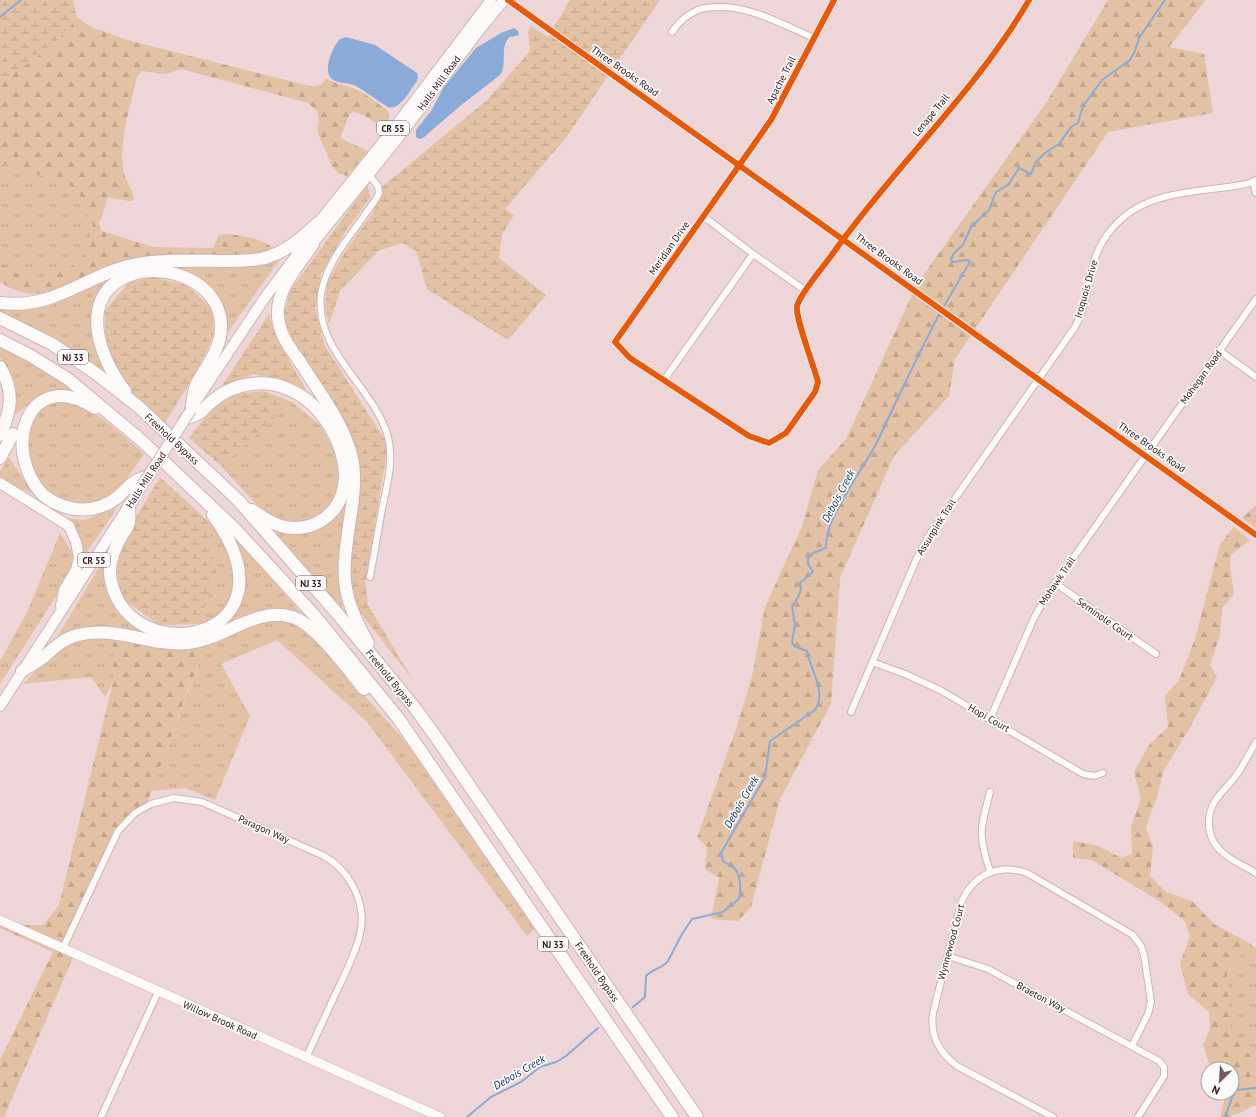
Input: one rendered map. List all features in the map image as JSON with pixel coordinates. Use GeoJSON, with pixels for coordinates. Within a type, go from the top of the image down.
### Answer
{"type":"FeatureCollection","features":[{"type":"Feature","properties":{"kind":"highway"},"geometry":{"type":"LineString","coordinates":[[0,303],[21,304],[50,299],[112,272],[140,264],[242,261],[269,257],[293,244],[318,223]]}},
{"type":"Feature","properties":{"kind":"highway"},"geometry":{"type":"LineString","coordinates":[[313,244],[284,287],[279,300],[278,319],[284,338],[339,424],[348,443],[354,477],[354,492],[344,564],[345,588],[349,606],[383,668]]}},
{"type":"Feature","properties":{"kind":"highway"},"geometry":{"type":"LineString","coordinates":[[139,407],[116,378],[103,353],[97,330],[98,315],[102,300],[117,282],[135,274],[160,272],[181,276],[197,284],[211,297],[219,311],[221,326],[218,342],[210,362],[196,384],[191,414]]}},
{"type":"Feature","properties":{"kind":"highway","name":"Freehold Bypass"},"geometry":{"type":"LineString","coordinates":[[0,318],[52,344],[73,357],[139,407],[238,500],[283,550],[383,668],[436,737],[697,1117]]}},
{"type":"Feature","properties":{"kind":"highway","name":"Freehold Bypass"},"geometry":{"type":"LineString","coordinates":[[0,340],[31,356],[68,379],[142,440],[193,488],[276,572],[331,634],[398,718],[435,770],[672,1117]]}},
{"type":"Feature","properties":{"kind":"highway"},"geometry":{"type":"LineString","coordinates":[[0,367],[9,389],[10,406],[0,435]]}},
{"type":"Feature","properties":{"kind":"highway"},"geometry":{"type":"LineString","coordinates":[[191,414],[218,396],[239,386],[258,383],[276,385],[295,392],[313,405],[326,420],[338,441],[344,464],[343,488],[335,507],[322,520],[301,528],[285,527],[270,521],[238,500]]}},
{"type":"Feature","properties":{"kind":"highway"},"geometry":{"type":"LineString","coordinates":[[0,458],[21,419],[32,406],[40,401],[54,396],[70,396],[88,403],[142,440]]}},
{"type":"Feature","properties":{"kind":"highway"},"geometry":{"type":"LineString","coordinates":[[21,419],[14,441],[18,463],[32,485],[56,503],[71,508],[93,508],[115,499],[148,476]]}},
{"type":"Feature","properties":{"kind":"highway"},"geometry":{"type":"LineString","coordinates":[[129,506],[129,523],[119,540],[111,563],[110,580],[116,595],[135,618],[152,629],[170,634],[197,632],[212,627],[228,612],[236,599],[240,578],[237,561],[228,539],[193,488]]}},
{"type":"Feature","properties":{"kind":"highway"},"geometry":{"type":"LineString","coordinates":[[22,671],[62,641],[84,633],[106,632],[170,642],[188,643],[208,639],[261,617],[277,614],[293,617],[306,624],[317,634],[435,770]]}},
{"type":"Feature","properties":{"kind":"main road","name":"Halls Mill Road"},"geometry":{"type":"LineString","coordinates":[[148,476],[191,414],[262,301],[296,256],[299,247],[388,136],[491,0]]}},
{"type":"Feature","properties":{"kind":"main road","name":"Halls Mill Road"},"geometry":{"type":"LineString","coordinates":[[296,256],[305,252],[313,244],[369,175],[504,0]]}},
{"type":"Feature","properties":{"kind":"main road"},"geometry":{"type":"LineString","coordinates":[[457,60],[457,53],[473,29],[472,24]]}},
{"type":"Feature","properties":{"kind":"main road"},"geometry":{"type":"LineString","coordinates":[[0,483],[69,526],[76,542],[78,558],[76,570],[64,590],[59,614]]}},
{"type":"Feature","properties":{"kind":"main road","name":"Halls Mill Road"},"geometry":{"type":"LineString","coordinates":[[0,706],[129,506],[137,485]]}},
{"type":"Feature","properties":{"kind":"street","name":"Three Brooks Road"},"geometry":{"type":"LineString","coordinates":[[508,0],[843,238],[1256,535]]}},
{"type":"Feature","properties":{"kind":"street","name":"Apache Trail"},"geometry":{"type":"LineString","coordinates":[[739,165],[772,120],[834,0]]}},
{"type":"Feature","properties":{"kind":"street","name":"Lenape Trail"},"geometry":{"type":"LineString","coordinates":[[615,342],[630,358],[749,436],[769,443],[786,433],[815,392],[818,382],[798,318],[798,306],[806,291],[843,238],[1006,39],[1029,0]]}},
{"type":"Feature","properties":{"kind":"street"},"geometry":{"type":"LineString","coordinates":[[672,32],[688,14],[711,5],[730,2],[753,7],[814,38]]}},
{"type":"Feature","properties":{"kind":"street","name":"Meridian Drive"},"geometry":{"type":"LineString","coordinates":[[615,342],[739,165]]}},
{"type":"Feature","properties":{"kind":"street"},"geometry":{"type":"LineString","coordinates":[[369,175],[378,186],[379,193],[331,263],[323,285],[321,307],[324,325],[330,342],[377,413],[386,430],[389,444],[390,458],[388,480],[370,577]]}},
{"type":"Feature","properties":{"kind":"street"},"geometry":{"type":"LineString","coordinates":[[1255,181],[1256,193]]}},
{"type":"Feature","properties":{"kind":"street","name":"Iroquois Drive"},"geometry":{"type":"LineString","coordinates":[[1038,379],[1080,317],[1098,252],[1107,235],[1123,217],[1137,207],[1160,197],[1255,181]]}},
{"type":"Feature","properties":{"kind":"street"},"geometry":{"type":"LineString","coordinates":[[703,216],[753,254],[806,291]]}},
{"type":"Feature","properties":{"kind":"street"},"geometry":{"type":"LineString","coordinates":[[664,380],[753,254]]}},
{"type":"Feature","properties":{"kind":"street","name":"Mohegan Road"},"geometry":{"type":"LineString","coordinates":[[1145,455],[1256,299]]}},
{"type":"Feature","properties":{"kind":"street"},"geometry":{"type":"LineString","coordinates":[[1220,351],[1256,377]]}},
{"type":"Feature","properties":{"kind":"street","name":"Assunpink Trail"},"geometry":{"type":"LineString","coordinates":[[851,712],[916,560],[928,537],[1038,379]]}},
{"type":"Feature","properties":{"kind":"street","name":"Mohawk Trail"},"geometry":{"type":"LineString","coordinates":[[990,719],[1034,618],[1055,583],[1145,455]]}},
{"type":"Feature","properties":{"kind":"street","name":"Seminole Court"},"geometry":{"type":"LineString","coordinates":[[1055,583],[1156,654]]}},
{"type":"Feature","properties":{"kind":"street","name":"Hopi Court"},"geometry":{"type":"LineString","coordinates":[[872,662],[922,681],[1083,774],[1094,776],[1103,773]]}},
{"type":"Feature","properties":{"kind":"street"},"geometry":{"type":"LineString","coordinates":[[1256,742],[1240,770],[1216,800],[1210,812],[1209,822],[1210,835],[1219,849],[1227,856],[1256,873]]}},
{"type":"Feature","properties":{"kind":"street"},"geometry":{"type":"LineString","coordinates":[[990,792],[981,832],[982,844],[990,871],[1012,869],[1031,875],[1127,931],[1136,939],[1144,955],[1151,1002],[1148,1014],[1132,1046]]}},
{"type":"Feature","properties":{"kind":"street","name":"Paragon Way"},"geometry":{"type":"LineString","coordinates":[[64,948],[118,831],[135,813],[151,804],[174,798],[202,802],[322,855],[336,864],[352,883],[360,907],[361,925],[359,937],[350,963],[306,1058]]}},
{"type":"Feature","properties":{"kind":"street","name":"Wynnewood Court"},"geometry":{"type":"LineString","coordinates":[[990,871],[973,883],[964,895],[932,1021],[935,1038],[944,1055],[957,1066],[1053,1117]]}},
{"type":"Feature","properties":{"kind":"street","name":"Willow Brook Road"},"geometry":{"type":"LineString","coordinates":[[0,920],[440,1117]]}},
{"type":"Feature","properties":{"kind":"street","name":"Braeton Way"},"geometry":{"type":"LineString","coordinates":[[948,956],[988,969],[1159,1061],[1165,1070],[1163,1078],[1138,1117]]}},
{"type":"Feature","properties":{"kind":"street"},"geometry":{"type":"LineString","coordinates":[[101,1117],[158,992]]}},
{"type":"Feature","properties":{"kind":"green space"},"geometry":{"type":"Polygon","coordinates":[[[0,0],[73,0],[77,18],[53,45],[0,83],[0,0]]]}},
{"type":"Feature","properties":{"kind":"green space"},"geometry":{"type":"Polygon","coordinates":[[[570,0],[660,0],[565,139],[505,209],[514,215],[502,235],[499,258],[546,295],[508,340],[427,289],[416,251],[402,243],[378,251],[340,291],[329,325],[325,307],[327,283],[344,253],[374,211],[382,187],[487,100],[530,51],[528,32],[531,26],[548,37],[570,0]]]}},
{"type":"Feature","properties":{"kind":"green space"},"geometry":{"type":"Polygon","coordinates":[[[1108,0],[1206,0],[1169,47],[1204,54],[1213,113],[1108,132],[955,359],[949,396],[894,456],[840,578],[831,704],[780,799],[751,907],[738,921],[711,919],[719,878],[705,869],[707,847],[697,838],[738,723],[752,676],[765,607],[802,526],[818,470],[846,439],[917,284],[1048,100],[1108,0]]]}},
{"type":"Feature","properties":{"kind":"green space"},"geometry":{"type":"Polygon","coordinates":[[[77,18],[93,28],[131,41],[314,87],[322,84],[326,78],[332,82],[353,88],[367,95],[388,111],[389,121],[385,124],[380,124],[361,114],[352,112],[349,115],[341,136],[342,139],[368,151],[347,176],[339,174],[332,166],[317,131],[319,121],[317,111],[308,103],[181,69],[165,74],[142,71],[137,76],[126,122],[122,157],[124,172],[134,200],[129,201],[108,197],[99,224],[102,231],[153,247],[213,248],[219,235],[230,234],[261,241],[271,247],[268,252],[261,256],[101,271],[47,293],[30,294],[12,289],[0,282],[0,262],[23,277],[35,279],[47,278],[78,262],[86,250],[93,227],[85,203],[77,192],[67,183],[0,163],[0,83],[53,45],[77,18]]]}},
{"type":"Feature","properties":{"kind":"green space"},"geometry":{"type":"Polygon","coordinates":[[[0,163],[67,183],[77,192],[85,203],[93,227],[86,251],[78,262],[47,278],[35,279],[23,277],[0,262],[0,163]]]}},
{"type":"Feature","properties":{"kind":"green space"},"geometry":{"type":"Polygon","coordinates":[[[367,185],[371,197],[347,229],[321,274],[315,307],[324,344],[388,445],[365,583],[368,605],[413,680],[355,606],[350,579],[359,470],[347,424],[299,356],[283,319],[290,291],[367,185]]]}},
{"type":"Feature","properties":{"kind":"green space"},"geometry":{"type":"Polygon","coordinates":[[[281,258],[225,336],[213,290],[167,267],[229,267],[281,258]]]}},
{"type":"Feature","properties":{"kind":"green space"},"geometry":{"type":"Polygon","coordinates":[[[152,277],[187,285],[212,309],[214,335],[194,376],[165,423],[129,392],[106,348],[105,311],[128,283],[152,277]]]}},
{"type":"Feature","properties":{"kind":"green space"},"geometry":{"type":"Polygon","coordinates":[[[113,278],[92,306],[92,334],[103,371],[62,343],[0,311],[0,308],[50,306],[113,278]]]}},
{"type":"Feature","properties":{"kind":"green space"},"geometry":{"type":"Polygon","coordinates":[[[269,314],[277,339],[309,395],[280,380],[254,374],[220,389],[269,314]]]}},
{"type":"Feature","properties":{"kind":"green space"},"geometry":{"type":"Polygon","coordinates":[[[0,346],[36,364],[74,391],[45,393],[14,415],[13,385],[8,370],[0,358],[0,346]]]}},
{"type":"Feature","properties":{"kind":"green space"},"geometry":{"type":"Polygon","coordinates":[[[264,391],[292,402],[221,466],[189,438],[211,410],[236,394],[264,391]]]}},
{"type":"Feature","properties":{"kind":"green space"},"geometry":{"type":"Polygon","coordinates":[[[62,400],[75,404],[97,415],[116,429],[144,454],[120,488],[108,498],[89,505],[60,500],[40,488],[28,473],[22,425],[42,406],[62,400]]]}},
{"type":"Feature","properties":{"kind":"green space"},"geometry":{"type":"Polygon","coordinates":[[[292,402],[321,426],[338,458],[337,495],[320,517],[304,525],[283,523],[268,517],[221,466],[292,402]]]}},
{"type":"Feature","properties":{"kind":"green space"},"geometry":{"type":"Polygon","coordinates":[[[9,457],[33,494],[0,479],[0,471],[9,457]]]}},
{"type":"Feature","properties":{"kind":"green space"},"geometry":{"type":"Polygon","coordinates":[[[160,477],[208,521],[216,572],[199,624],[159,625],[119,596],[116,551],[160,477]]]}},
{"type":"Feature","properties":{"kind":"green space"},"geometry":{"type":"Polygon","coordinates":[[[348,502],[338,583],[343,610],[267,527],[302,535],[333,519],[348,502]]]}},
{"type":"Feature","properties":{"kind":"green space"},"geometry":{"type":"Polygon","coordinates":[[[1256,505],[1256,528],[1242,518],[1256,505]]]}},
{"type":"Feature","properties":{"kind":"green space"},"geometry":{"type":"Polygon","coordinates":[[[117,508],[82,559],[69,518],[84,520],[117,508]]]}},
{"type":"Feature","properties":{"kind":"green space"},"geometry":{"type":"Polygon","coordinates":[[[208,521],[213,521],[227,550],[234,571],[235,582],[231,602],[223,612],[205,628],[199,624],[216,572],[208,521]]]}},
{"type":"Feature","properties":{"kind":"green space"},"geometry":{"type":"Polygon","coordinates":[[[1234,527],[1250,540],[1231,555],[1230,568],[1234,594],[1222,608],[1220,635],[1210,665],[1217,677],[1189,729],[1163,772],[1158,794],[1146,827],[1153,846],[1150,876],[1166,892],[1192,901],[1214,924],[1249,943],[1227,974],[1230,1033],[1256,1062],[1256,1106],[1232,1115],[1231,1117],[1220,1117],[1224,1101],[1240,1101],[1240,1061],[1208,1061],[1203,1045],[1210,1029],[1209,1012],[1188,994],[1180,963],[1190,936],[1184,920],[1159,901],[1092,860],[1073,858],[1073,841],[1099,846],[1121,858],[1132,854],[1131,827],[1141,798],[1134,772],[1149,745],[1168,727],[1165,696],[1179,680],[1195,639],[1220,544],[1234,527]]]}},
{"type":"Feature","properties":{"kind":"green space"},"geometry":{"type":"Polygon","coordinates":[[[60,533],[75,557],[67,579],[0,684],[0,661],[27,612],[60,533]]]}},
{"type":"Feature","properties":{"kind":"green space"},"geometry":{"type":"Polygon","coordinates":[[[236,537],[305,618],[268,609],[224,627],[243,596],[242,563],[236,537]]]}},
{"type":"Feature","properties":{"kind":"green space"},"geometry":{"type":"Polygon","coordinates":[[[107,554],[106,589],[117,612],[152,637],[56,639],[107,554]]]}},
{"type":"Feature","properties":{"kind":"green space"},"geometry":{"type":"Polygon","coordinates":[[[287,620],[305,629],[404,740],[535,929],[527,936],[367,722],[277,640],[221,664],[250,716],[215,800],[185,788],[151,791],[205,647],[259,622],[287,620]]]}},
{"type":"Feature","properties":{"kind":"green space"},"geometry":{"type":"Polygon","coordinates":[[[85,638],[113,639],[113,682],[105,697],[91,677],[23,684],[50,656],[85,638]]]}},
{"type":"Feature","properties":{"kind":"green space"},"geometry":{"type":"Polygon","coordinates":[[[113,639],[167,649],[207,643],[187,693],[146,806],[117,830],[62,947],[75,953],[4,1117],[0,1117],[0,1060],[53,952],[0,928],[0,925],[43,925],[59,905],[113,682],[113,639]]]}},
{"type":"Feature","properties":{"kind":"green space"},"geometry":{"type":"Polygon","coordinates":[[[1249,943],[1256,948],[1256,1062],[1230,1033],[1227,974],[1249,943]]]}},
{"type":"Feature","properties":{"kind":"water"},"geometry":{"type":"Polygon","coordinates":[[[514,28],[518,31],[519,35],[510,37],[505,45],[503,66],[500,75],[460,106],[423,138],[419,139],[416,137],[416,130],[431,111],[444,87],[476,48],[501,33],[514,28]]]}},
{"type":"Feature","properties":{"kind":"water"},"geometry":{"type":"Polygon","coordinates":[[[346,37],[375,45],[417,73],[417,81],[401,103],[397,106],[388,107],[356,86],[337,82],[332,79],[329,75],[328,65],[332,53],[337,42],[346,37]]]}},
{"type":"Feature","properties":{"kind":"waterway"},"geometry":{"type":"LineString","coordinates":[[0,17],[21,0]]}},
{"type":"Feature","properties":{"kind":"waterway","name":"Debois Creek"},"geometry":{"type":"LineString","coordinates":[[944,306],[970,262],[968,260],[953,262],[951,259],[954,253],[963,245],[971,227],[989,210],[996,192],[1008,185],[1019,168],[1031,174],[1036,162],[1045,153],[1059,144],[1071,127],[1078,123],[1083,106],[1102,80],[1130,60],[1135,51],[1139,38],[1165,0]]}},
{"type":"Feature","properties":{"kind":"waterway","name":"Debois Creek"},"geometry":{"type":"LineString","coordinates":[[633,1007],[645,997],[646,976],[668,961],[682,934],[692,919],[723,912],[739,899],[740,887],[738,874],[733,867],[723,861],[721,853],[765,777],[770,741],[815,710],[818,703],[819,688],[807,651],[794,646],[792,642],[795,625],[792,606],[798,598],[801,589],[800,583],[813,572],[808,564],[808,558],[813,553],[826,548],[827,536],[838,508],[877,442],[941,311]]}},
{"type":"Feature","properties":{"kind":"waterway","name":"Debois Creek"},"geometry":{"type":"LineString","coordinates":[[467,1117],[491,1097],[521,1082],[540,1067],[556,1062],[566,1056],[598,1028]]}},
{"type":"Feature","properties":{"kind":"waterway"},"geometry":{"type":"LineString","coordinates":[[1225,1117],[1235,1090],[1256,1088]]}},
{"type":"Feature","properties":{"kind":"cycle path"},"geometry":{"type":"LineString","coordinates":[[508,0],[1256,535]]}},
{"type":"Feature","properties":{"kind":"cycle path"},"geometry":{"type":"LineString","coordinates":[[834,0],[771,120],[615,342],[630,358],[749,436],[769,443],[786,433],[815,392],[818,382],[797,312],[797,306],[802,295],[880,192],[959,99],[984,67],[1008,34],[1029,0]]}}]}
